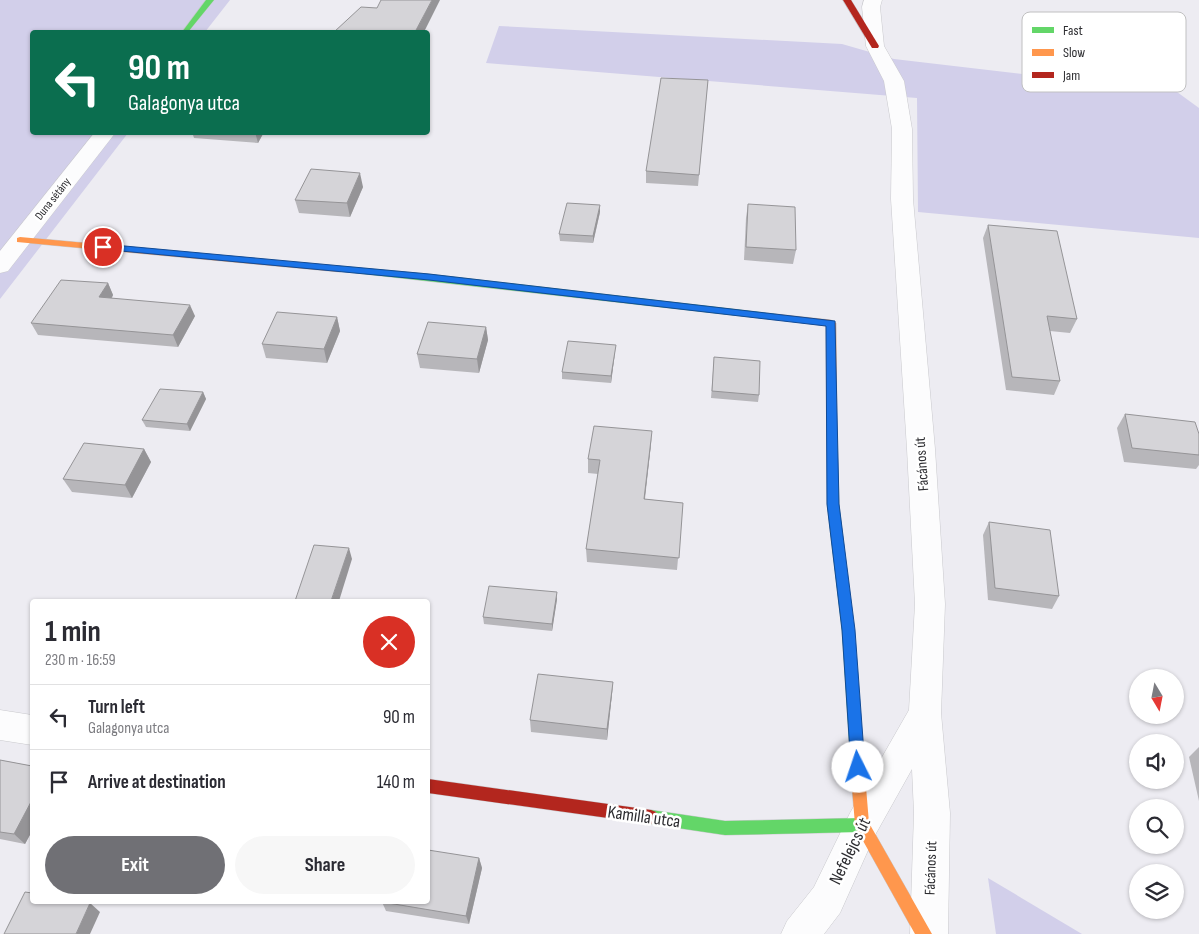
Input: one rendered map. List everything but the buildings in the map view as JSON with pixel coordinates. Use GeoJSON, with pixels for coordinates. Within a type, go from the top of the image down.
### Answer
{"type":"FeatureCollection","features":[{"type":"Feature","properties":{"kind":"street"},"geometry":{"type":"LineString","coordinates":[[187,30],[210,0]]}},
{"type":"Feature","properties":{"kind":"street"},"geometry":{"type":"LineString","coordinates":[[847,0],[875,46]]}},
{"type":"Feature","properties":{"kind":"street","name":"Fácános út"},"geometry":{"type":"LineString","coordinates":[[874,0],[871,7],[875,46],[894,80],[902,129],[902,199],[921,449],[930,604],[925,713],[932,813],[929,934]]}},
{"type":"Feature","properties":{"kind":"street","name":"Duna sétány"},"geometry":{"type":"LineString","coordinates":[[0,266],[104,135]]}},
{"type":"Feature","properties":{"kind":"street"},"geometry":{"type":"LineString","coordinates":[[20,240],[419,276],[831,323],[833,504],[848,630],[862,825],[924,934]]}},
{"type":"Feature","properties":{"kind":"street","name":"Nefelejcs út"},"geometry":{"type":"LineString","coordinates":[[800,934],[827,900],[862,825],[925,713]]}},
{"type":"Feature","properties":{"kind":"street"},"geometry":{"type":"LineString","coordinates":[[0,725],[30,730]]}},
{"type":"Feature","properties":{"kind":"street","name":"Kamilla utca"},"geometry":{"type":"LineString","coordinates":[[430,786],[725,828],[862,825]]}},
{"type":"Feature","properties":{"kind":"shaded area"},"geometry":{"type":"Polygon","coordinates":[[[0,0],[230,0],[207,30],[30,30],[30,135],[126,135],[0,299],[0,0]]]}},
{"type":"Feature","properties":{"kind":"shaded area"},"geometry":{"type":"Polygon","coordinates":[[[499,26],[842,44],[894,59],[1022,74],[1022,92],[1177,92],[1199,108],[1199,238],[918,212],[917,98],[486,63],[499,26]]]}},
{"type":"Feature","properties":{"kind":"shaded area"},"geometry":{"type":"Polygon","coordinates":[[[988,878],[1082,934],[996,934],[988,878]]]}},
{"type":"Feature","properties":{"kind":"traffic: fast"},"geometry":{"type":"LineString","coordinates":[[187,30],[210,0]]}},
{"type":"Feature","properties":{"kind":"traffic: fast"},"geometry":{"type":"LineString","coordinates":[[340,269],[429,277],[776,317]]}},
{"type":"Feature","properties":{"kind":"traffic: fast"},"geometry":{"type":"LineString","coordinates":[[832,433],[833,504],[848,631],[859,787]]}},
{"type":"Feature","properties":{"kind":"traffic: fast"},"geometry":{"type":"LineString","coordinates":[[651,817],[725,828],[862,825]]}},
{"type":"Feature","properties":{"kind":"traffic: slow"},"geometry":{"type":"LineString","coordinates":[[20,240],[340,269]]}},
{"type":"Feature","properties":{"kind":"traffic: slow"},"geometry":{"type":"LineString","coordinates":[[776,317],[831,323],[832,433]]}},
{"type":"Feature","properties":{"kind":"traffic: slow"},"geometry":{"type":"LineString","coordinates":[[859,787],[862,825],[924,934]]}},
{"type":"Feature","properties":{"kind":"traffic: jam"},"geometry":{"type":"LineString","coordinates":[[847,0],[875,46]]}},
{"type":"Feature","properties":{"kind":"traffic: jam"},"geometry":{"type":"LineString","coordinates":[[430,786],[651,817]]}},
{"type":"Feature","properties":{"kind":"route"},"geometry":{"type":"LineString","coordinates":[[103,247],[429,277],[831,323],[833,504],[848,630],[858,767]]}}]}
